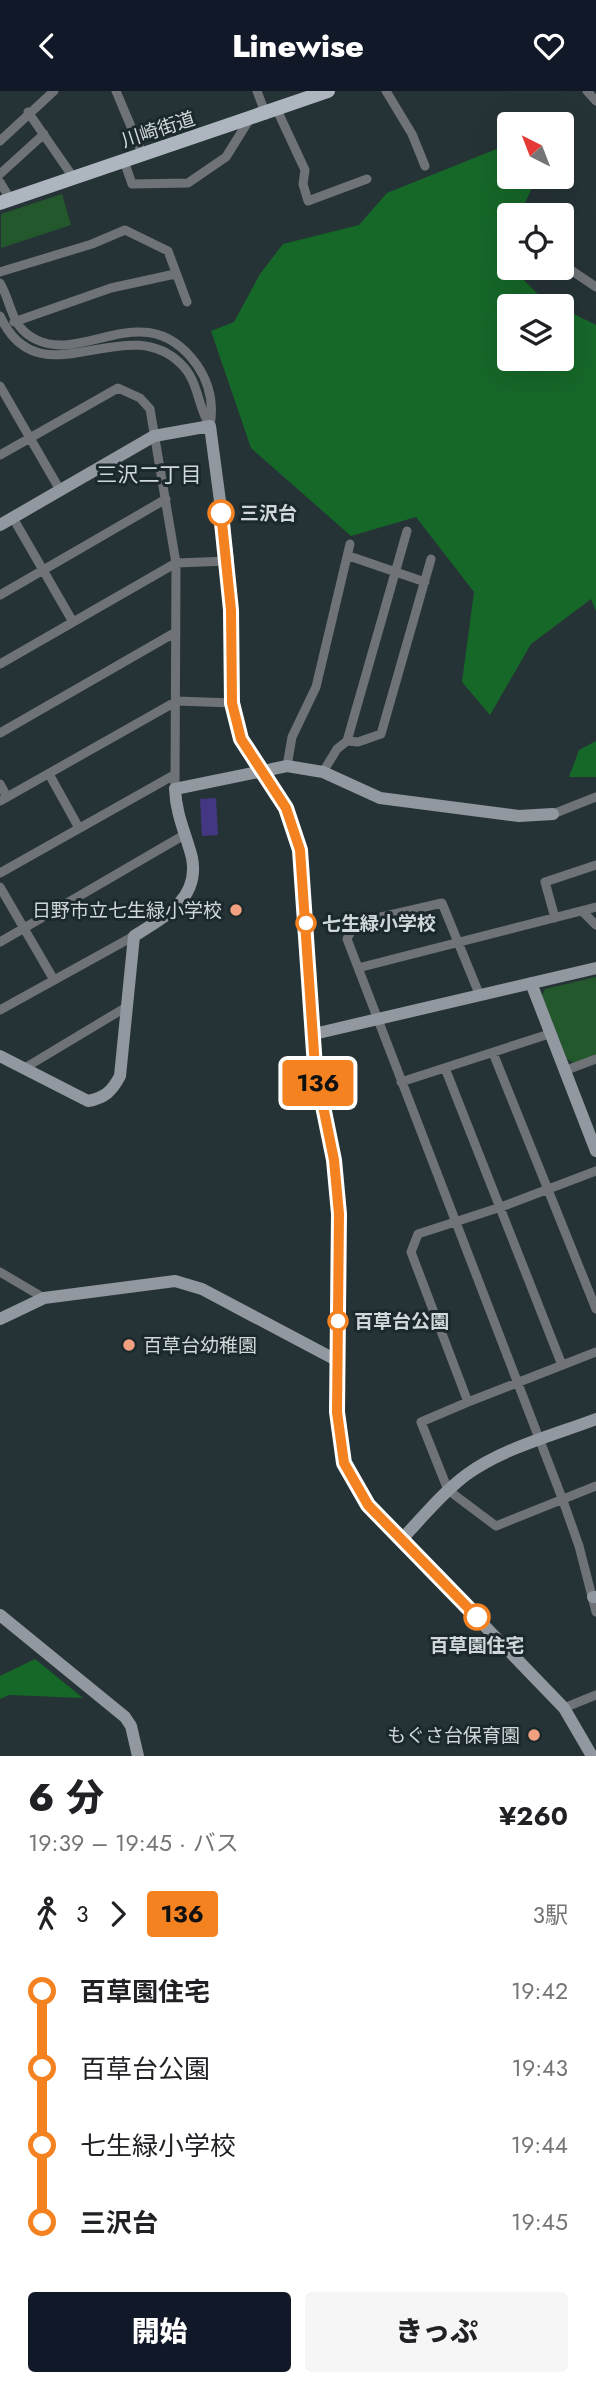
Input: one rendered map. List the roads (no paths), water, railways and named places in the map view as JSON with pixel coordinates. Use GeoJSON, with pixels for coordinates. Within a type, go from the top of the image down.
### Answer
{"type":"FeatureCollection","features":[{"type":"Feature","properties":{"kind":"main road","name":"川崎街道"},"geometry":{"type":"LineString","coordinates":[[5,201],[249,120],[322,92]]}},
{"type":"Feature","properties":{"kind":"street"},"geometry":{"type":"LineString","coordinates":[[0,141],[54,91]]}},
{"type":"Feature","properties":{"kind":"street"},"geometry":{"type":"LineString","coordinates":[[116,91],[143,155]]}},
{"type":"Feature","properties":{"kind":"street"},"geometry":{"type":"LineString","coordinates":[[257,91],[305,170],[303,184],[308,201],[367,179]]}},
{"type":"Feature","properties":{"kind":"street"},"geometry":{"type":"LineString","coordinates":[[386,91],[412,134],[425,166]]}},
{"type":"Feature","properties":{"kind":"street"},"geometry":{"type":"LineString","coordinates":[[587,91],[596,101]]}},
{"type":"Feature","properties":{"kind":"street"},"geometry":{"type":"LineString","coordinates":[[28,113],[73,177]]}},
{"type":"Feature","properties":{"kind":"street"},"geometry":{"type":"LineString","coordinates":[[124,161],[132,184],[188,183],[226,157],[249,120]]}},
{"type":"Feature","properties":{"kind":"street"},"geometry":{"type":"LineString","coordinates":[[0,174],[44,134]]}},
{"type":"Feature","properties":{"kind":"street"},"geometry":{"type":"LineString","coordinates":[[0,182],[5,201]]}},
{"type":"Feature","properties":{"kind":"street"},"geometry":{"type":"LineString","coordinates":[[0,272],[92,244],[125,230],[168,251],[187,302]]}},
{"type":"Feature","properties":{"kind":"street"},"geometry":{"type":"LineString","coordinates":[[574,272],[596,287]]}},
{"type":"Feature","properties":{"kind":"street"},"geometry":{"type":"LineString","coordinates":[[14,322],[111,288],[175,274]]}},
{"type":"Feature","properties":{"kind":"street"},"geometry":{"type":"LineString","coordinates":[[0,283],[14,322],[24,333],[52,345],[136,331],[175,344],[191,357],[209,389],[213,411],[210,426],[228,561],[232,703],[241,739],[286,808],[300,850],[315,1067],[334,1160],[339,1214],[339,1441],[344,1463],[368,1505],[564,1708],[592,1756]]}},
{"type":"Feature","properties":{"kind":"street"},"geometry":{"type":"LineString","coordinates":[[0,316],[15,339],[30,350],[48,356],[66,357],[136,343],[168,353],[192,378],[202,415],[210,426]]}},
{"type":"Feature","properties":{"kind":"street"},"geometry":{"type":"LineString","coordinates":[[0,386],[60,490]]}},
{"type":"Feature","properties":{"kind":"street"},"geometry":{"type":"LineString","coordinates":[[0,455],[118,388],[140,398],[150,409],[176,563],[176,813],[192,860],[190,883],[184,901],[168,915],[0,1010]]}},
{"type":"Feature","properties":{"kind":"street"},"geometry":{"type":"LineString","coordinates":[[0,526],[155,436],[210,426]]}},
{"type":"Feature","properties":{"kind":"street"},"geometry":{"type":"LineString","coordinates":[[0,595],[166,499]]}},
{"type":"Feature","properties":{"kind":"street"},"geometry":{"type":"LineString","coordinates":[[13,518],[73,622]]}},
{"type":"Feature","properties":{"kind":"street"},"geometry":{"type":"LineString","coordinates":[[323,772],[337,749],[346,741],[407,531]]}},
{"type":"Feature","properties":{"kind":"street"},"geometry":{"type":"LineString","coordinates":[[287,766],[292,737],[316,687],[350,544]]}},
{"type":"Feature","properties":{"kind":"street"},"geometry":{"type":"LineString","coordinates":[[349,556],[425,582]]}},
{"type":"Feature","properties":{"kind":"street"},"geometry":{"type":"LineString","coordinates":[[346,741],[358,742],[381,734],[431,559]]}},
{"type":"Feature","properties":{"kind":"street"},"geometry":{"type":"LineString","coordinates":[[0,664],[176,563],[228,561]]}},
{"type":"Feature","properties":{"kind":"street"},"geometry":{"type":"LineString","coordinates":[[0,733],[176,632]]}},
{"type":"Feature","properties":{"kind":"street"},"geometry":{"type":"LineString","coordinates":[[0,785],[4,799],[177,701],[232,703]]}},
{"type":"Feature","properties":{"kind":"street"},"geometry":{"type":"LineString","coordinates":[[175,789],[287,766],[323,772],[380,798],[519,815],[553,814],[596,797]]}},
{"type":"Feature","properties":{"kind":"street"},"geometry":{"type":"LineString","coordinates":[[49,774],[79,828]]}},
{"type":"Feature","properties":{"kind":"street"},"geometry":{"type":"LineString","coordinates":[[0,873],[174,775]]}},
{"type":"Feature","properties":{"kind":"street"},"geometry":{"type":"LineString","coordinates":[[0,942],[184,835]]}},
{"type":"Feature","properties":{"kind":"street"},"geometry":{"type":"LineString","coordinates":[[555,918],[545,882],[596,865]]}},
{"type":"Feature","properties":{"kind":"street"},"geometry":{"type":"LineString","coordinates":[[0,887],[54,980]]}},
{"type":"Feature","properties":{"kind":"street"},"geometry":{"type":"LineString","coordinates":[[480,996],[443,903],[355,923],[348,939],[358,968],[562,1498],[594,1597],[596,1612]]}},
{"type":"Feature","properties":{"kind":"street"},"geometry":{"type":"LineString","coordinates":[[358,968],[596,907]]}},
{"type":"Feature","properties":{"kind":"street"},"geometry":{"type":"LineString","coordinates":[[583,912],[596,925]]}},
{"type":"Feature","properties":{"kind":"street"},"geometry":{"type":"LineString","coordinates":[[0,1056],[88,1101],[101,1098],[112,1090],[120,1076],[130,1005],[134,936]]}},
{"type":"Feature","properties":{"kind":"street"},"geometry":{"type":"LineString","coordinates":[[314,1034],[596,968]]}},
{"type":"Feature","properties":{"kind":"street"},"geometry":{"type":"LineString","coordinates":[[531,983],[596,1151]]}},
{"type":"Feature","properties":{"kind":"street"},"geometry":{"type":"LineString","coordinates":[[23,1069],[130,1005]]}},
{"type":"Feature","properties":{"kind":"street"},"geometry":{"type":"LineString","coordinates":[[401,1082],[549,1034]]}},
{"type":"Feature","properties":{"kind":"street"},"geometry":{"type":"LineString","coordinates":[[493,1053],[596,1310]]}},
{"type":"Feature","properties":{"kind":"street"},"geometry":{"type":"LineString","coordinates":[[564,1071],[596,1059]]}},
{"type":"Feature","properties":{"kind":"street"},"geometry":{"type":"LineString","coordinates":[[445,1068],[562,1365]]}},
{"type":"Feature","properties":{"kind":"street"},"geometry":{"type":"LineString","coordinates":[[468,1402],[411,1252],[418,1234],[501,1207],[596,1171]]}},
{"type":"Feature","properties":{"kind":"street"},"geometry":{"type":"LineString","coordinates":[[0,1272],[44,1298]]}},
{"type":"Feature","properties":{"kind":"street"},"geometry":{"type":"LineString","coordinates":[[0,1319],[44,1298],[175,1281],[202,1289],[338,1361]]}},
{"type":"Feature","properties":{"kind":"street"},"geometry":{"type":"LineString","coordinates":[[596,1352],[421,1422],[448,1489],[496,1525],[596,1486]]}},
{"type":"Feature","properties":{"kind":"street"},"geometry":{"type":"LineString","coordinates":[[401,1540],[448,1489],[468,1473],[499,1457],[596,1419]]}},
{"type":"Feature","properties":{"kind":"street"},"geometry":{"type":"LineString","coordinates":[[0,1615],[125,1717],[131,1726],[138,1756]]}},
{"type":"Feature","properties":{"kind":"street"},"geometry":{"type":"LineString","coordinates":[[564,1708],[596,1695]]}},
{"type":"Feature","properties":{"kind":"place","name":"三沢台"},"geometry":{"type":"Point","coordinates":[221,513]}},
{"type":"Feature","properties":{"kind":"place","name":"日野市立七生緑小学校"},"geometry":{"type":"Point","coordinates":[236,910]}},
{"type":"Feature","properties":{"kind":"place","name":"七生緑小学校"},"geometry":{"type":"Point","coordinates":[306,923]}},
{"type":"Feature","properties":{"kind":"place","name":"百草台公園"},"geometry":{"type":"Point","coordinates":[338,1321]}},
{"type":"Feature","properties":{"kind":"place","name":"百草台幼稚園"},"geometry":{"type":"Point","coordinates":[129,1345]}},
{"type":"Feature","properties":{"kind":"place","name":"百草園住宅"},"geometry":{"type":"Point","coordinates":[477,1617]}},
{"type":"Feature","properties":{"kind":"place","name":"もぐさ台保育園"},"geometry":{"type":"Point","coordinates":[534,1735]}},
{"type":"Feature","properties":{"kind":"district","name":"三沢二丁目"},"geometry":{"type":"Point","coordinates":[149,475]}}]}
